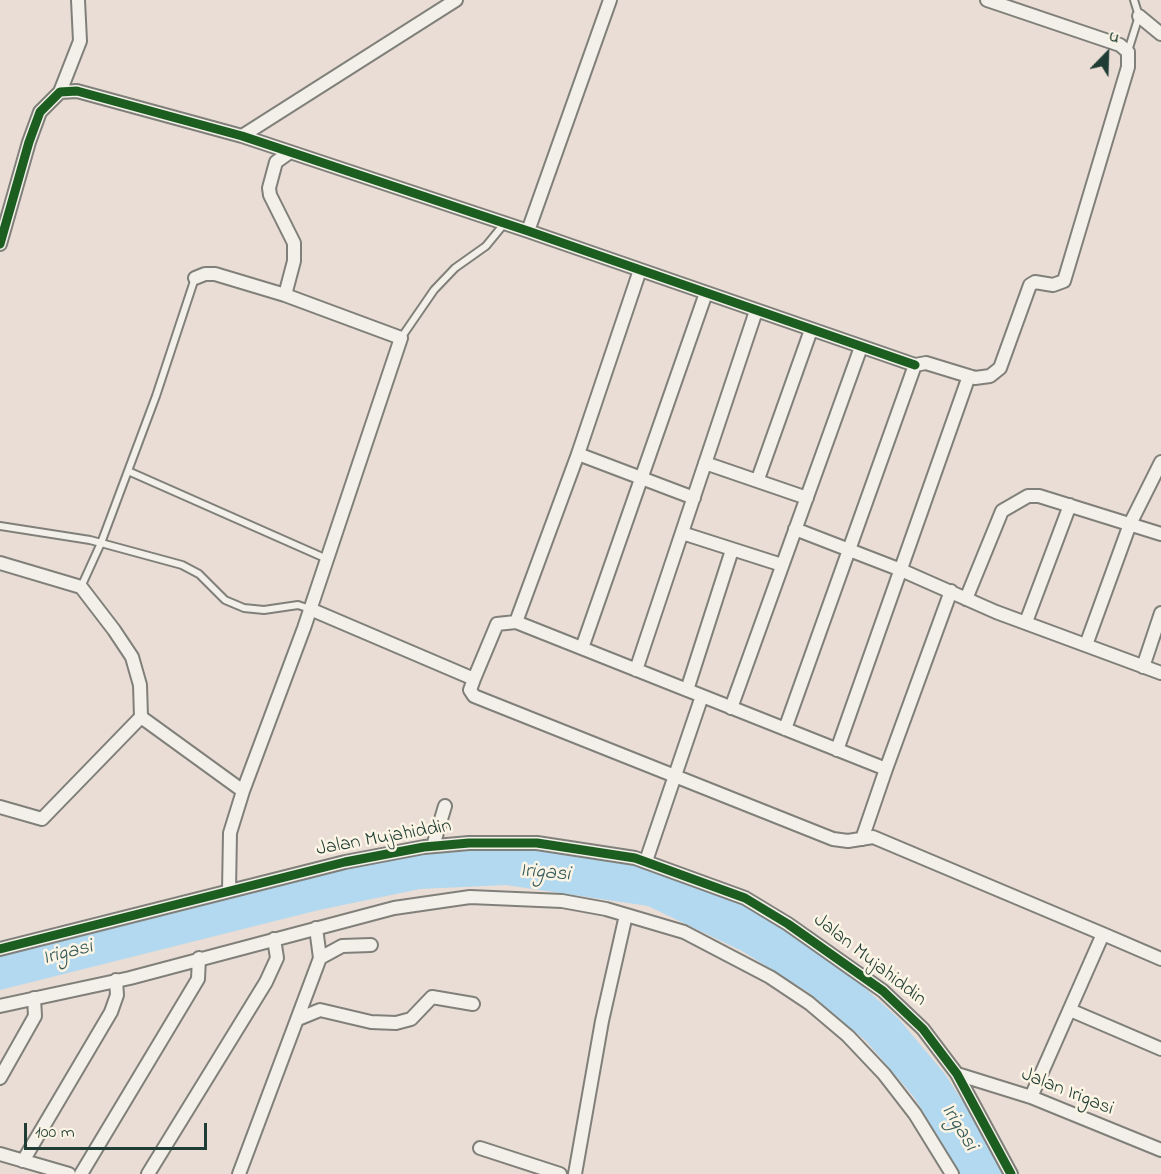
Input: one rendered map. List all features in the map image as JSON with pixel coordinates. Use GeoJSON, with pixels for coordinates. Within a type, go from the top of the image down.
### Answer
{"type":"FeatureCollection","features":[{"type":"Feature","properties":{"kind":"street"},"geometry":{"type":"LineString","coordinates":[[60,93],[80,41],[78,0]]}},
{"type":"Feature","properties":{"kind":"street"},"geometry":{"type":"LineString","coordinates":[[242,136],[438,5],[456,0]]}},
{"type":"Feature","properties":{"kind":"street"},"geometry":{"type":"LineString","coordinates":[[528,231],[610,0]]}},
{"type":"Feature","properties":{"kind":"street"},"geometry":{"type":"LineString","coordinates":[[0,244],[29,142],[40,112],[52,98],[60,93],[77,91],[242,136],[505,223],[915,365],[926,363],[969,376],[984,378],[1000,368],[1030,285],[1034,282],[1057,285],[1068,274],[1128,67],[1128,52],[1120,45],[987,0]]}},
{"type":"Feature","properties":{"kind":"street"},"geometry":{"type":"LineString","coordinates":[[1139,16],[1161,34]]}},
{"type":"Feature","properties":{"kind":"street"},"geometry":{"type":"LineString","coordinates":[[285,295],[294,261],[294,243],[270,195],[269,188],[276,162],[290,152]]}},
{"type":"Feature","properties":{"kind":"street"},"geometry":{"type":"LineString","coordinates":[[516,622],[578,454],[640,270]]}},
{"type":"Feature","properties":{"kind":"street"},"geometry":{"type":"LineString","coordinates":[[195,278],[205,273],[215,274],[285,295],[401,338],[310,609],[243,791],[230,833],[229,891]]}},
{"type":"Feature","properties":{"kind":"street"},"geometry":{"type":"LineString","coordinates":[[582,648],[706,293]]}},
{"type":"Feature","properties":{"kind":"street"},"geometry":{"type":"LineString","coordinates":[[636,670],[756,311]]}},
{"type":"Feature","properties":{"kind":"street"},"geometry":{"type":"LineString","coordinates":[[758,479],[811,330]]}},
{"type":"Feature","properties":{"kind":"street"},"geometry":{"type":"LineString","coordinates":[[731,708],[861,347]]}},
{"type":"Feature","properties":{"kind":"street"},"geometry":{"type":"LineString","coordinates":[[785,729],[915,365]]}},
{"type":"Feature","properties":{"kind":"street"},"geometry":{"type":"LineString","coordinates":[[837,750],[969,376]]}},
{"type":"Feature","properties":{"kind":"street"},"geometry":{"type":"LineString","coordinates":[[578,454],[694,498]]}},
{"type":"Feature","properties":{"kind":"street"},"geometry":{"type":"LineString","coordinates":[[1086,645],[1130,524],[1161,462]]}},
{"type":"Feature","properties":{"kind":"street"},"geometry":{"type":"LineString","coordinates":[[705,463],[758,479],[807,498]]}},
{"type":"Feature","properties":{"kind":"street"},"geometry":{"type":"LineString","coordinates":[[966,599],[1002,511],[1016,501],[1039,496],[1161,534]]}},
{"type":"Feature","properties":{"kind":"street"},"geometry":{"type":"LineString","coordinates":[[1026,622],[1070,505]]}},
{"type":"Feature","properties":{"kind":"street"},"geometry":{"type":"LineString","coordinates":[[795,530],[1161,674]]}},
{"type":"Feature","properties":{"kind":"street"},"geometry":{"type":"LineString","coordinates":[[682,533],[782,565]]}},
{"type":"Feature","properties":{"kind":"street"},"geometry":{"type":"LineString","coordinates":[[687,690],[732,550]]}},
{"type":"Feature","properties":{"kind":"street"},"geometry":{"type":"LineString","coordinates":[[0,563],[81,587],[132,657],[140,685],[141,717]]}},
{"type":"Feature","properties":{"kind":"street"},"geometry":{"type":"LineString","coordinates":[[862,839],[951,591]]}},
{"type":"Feature","properties":{"kind":"street"},"geometry":{"type":"LineString","coordinates":[[310,609],[474,679]]}},
{"type":"Feature","properties":{"kind":"street"},"geometry":{"type":"LineString","coordinates":[[1143,667],[1161,613]]}},
{"type":"Feature","properties":{"kind":"street"},"geometry":{"type":"LineString","coordinates":[[886,769],[516,622],[497,624],[470,690],[474,696],[833,839],[848,842],[873,837],[1161,959]]}},
{"type":"Feature","properties":{"kind":"street"},"geometry":{"type":"LineString","coordinates":[[646,861],[702,696]]}},
{"type":"Feature","properties":{"kind":"street"},"geometry":{"type":"LineString","coordinates":[[141,717],[243,791]]}},
{"type":"Feature","properties":{"kind":"street"},"geometry":{"type":"LineString","coordinates":[[0,807],[42,819],[113,742],[141,717]]}},
{"type":"Feature","properties":{"kind":"street"},"geometry":{"type":"LineString","coordinates":[[433,846],[445,806]]}},
{"type":"Feature","properties":{"kind":"street","name":"Jalan Mujahiddin"},"geometry":{"type":"LineString","coordinates":[[0,949],[345,862],[433,846],[537,843],[646,861],[745,898],[788,924],[883,991],[923,1029],[957,1074],[1011,1174]]}},
{"type":"Feature","properties":{"kind":"street"},"geometry":{"type":"LineString","coordinates":[[0,1006],[116,980],[394,908],[470,897],[562,901],[626,915],[684,932],[770,977],[809,1003],[848,1036],[884,1074],[915,1114],[952,1174]]}},
{"type":"Feature","properties":{"kind":"street"},"geometry":{"type":"LineString","coordinates":[[575,1174],[602,1021],[626,915]]}},
{"type":"Feature","properties":{"kind":"street"},"geometry":{"type":"LineString","coordinates":[[238,1174],[320,958],[316,928]]}},
{"type":"Feature","properties":{"kind":"street"},"geometry":{"type":"LineString","coordinates":[[1031,1097],[1103,934]]}},
{"type":"Feature","properties":{"kind":"street"},"geometry":{"type":"LineString","coordinates":[[148,1174],[266,982],[277,958],[274,939]]}},
{"type":"Feature","properties":{"kind":"street"},"geometry":{"type":"LineString","coordinates":[[320,958],[342,946],[371,945]]}},
{"type":"Feature","properties":{"kind":"street"},"geometry":{"type":"LineString","coordinates":[[81,1174],[198,979],[200,958]]}},
{"type":"Feature","properties":{"kind":"street"},"geometry":{"type":"LineString","coordinates":[[23,1161],[111,1012],[117,995],[116,980]]}},
{"type":"Feature","properties":{"kind":"street"},"geometry":{"type":"LineString","coordinates":[[298,1019],[320,1010],[371,1022],[396,1023],[411,1019],[432,997],[473,1004]]}},
{"type":"Feature","properties":{"kind":"street"},"geometry":{"type":"LineString","coordinates":[[0,1078],[36,1016],[34,998]]}},
{"type":"Feature","properties":{"kind":"street"},"geometry":{"type":"LineString","coordinates":[[1070,1010],[1161,1050]]}},
{"type":"Feature","properties":{"kind":"street","name":"Jalan Irigasi"},"geometry":{"type":"LineString","coordinates":[[957,1074],[1031,1097],[1161,1150]]}},
{"type":"Feature","properties":{"kind":"street"},"geometry":{"type":"LineString","coordinates":[[480,1148],[560,1174]]}},
{"type":"Feature","properties":{"kind":"street"},"geometry":{"type":"LineString","coordinates":[[0,1154],[69,1174]]}},
{"type":"Feature","properties":{"kind":"lane"},"geometry":{"type":"LineString","coordinates":[[1128,52],[1139,16],[1134,0]]}},
{"type":"Feature","properties":{"kind":"lane"},"geometry":{"type":"LineString","coordinates":[[401,338],[434,290],[455,268],[486,246],[505,223]]}},
{"type":"Feature","properties":{"kind":"lane"},"geometry":{"type":"LineString","coordinates":[[81,587],[101,543],[128,471],[195,278]]}},
{"type":"Feature","properties":{"kind":"lane"},"geometry":{"type":"LineString","coordinates":[[128,471],[327,559]]}},
{"type":"Feature","properties":{"kind":"lane"},"geometry":{"type":"LineString","coordinates":[[0,526],[101,543],[182,565],[199,574],[225,600],[244,608],[264,610],[298,605],[310,609]]}},
{"type":"Feature","properties":{"kind":"water","name":"Irigasi"},"geometry":{"type":"Polygon","coordinates":[[[498,845],[602,856],[673,875],[751,908],[835,961],[898,1018],[945,1074],[979,1127],[1003,1174],[960,1174],[914,1097],[866,1041],[808,992],[742,951],[648,906],[506,885],[420,889],[319,910],[0,990],[0,952],[427,849],[498,845]]]}},
{"type":"Feature","properties":{"kind":"cycle path"},"geometry":{"type":"LineString","coordinates":[[0,244],[29,142],[40,112],[60,92],[77,91],[242,136],[528,231],[915,365]]}},
{"type":"Feature","properties":{"kind":"cycle path"},"geometry":{"type":"LineString","coordinates":[[0,949],[345,862],[424,847],[469,843],[537,843],[635,858],[745,898],[788,924],[883,991],[923,1029],[957,1074],[1011,1174]]}}]}
